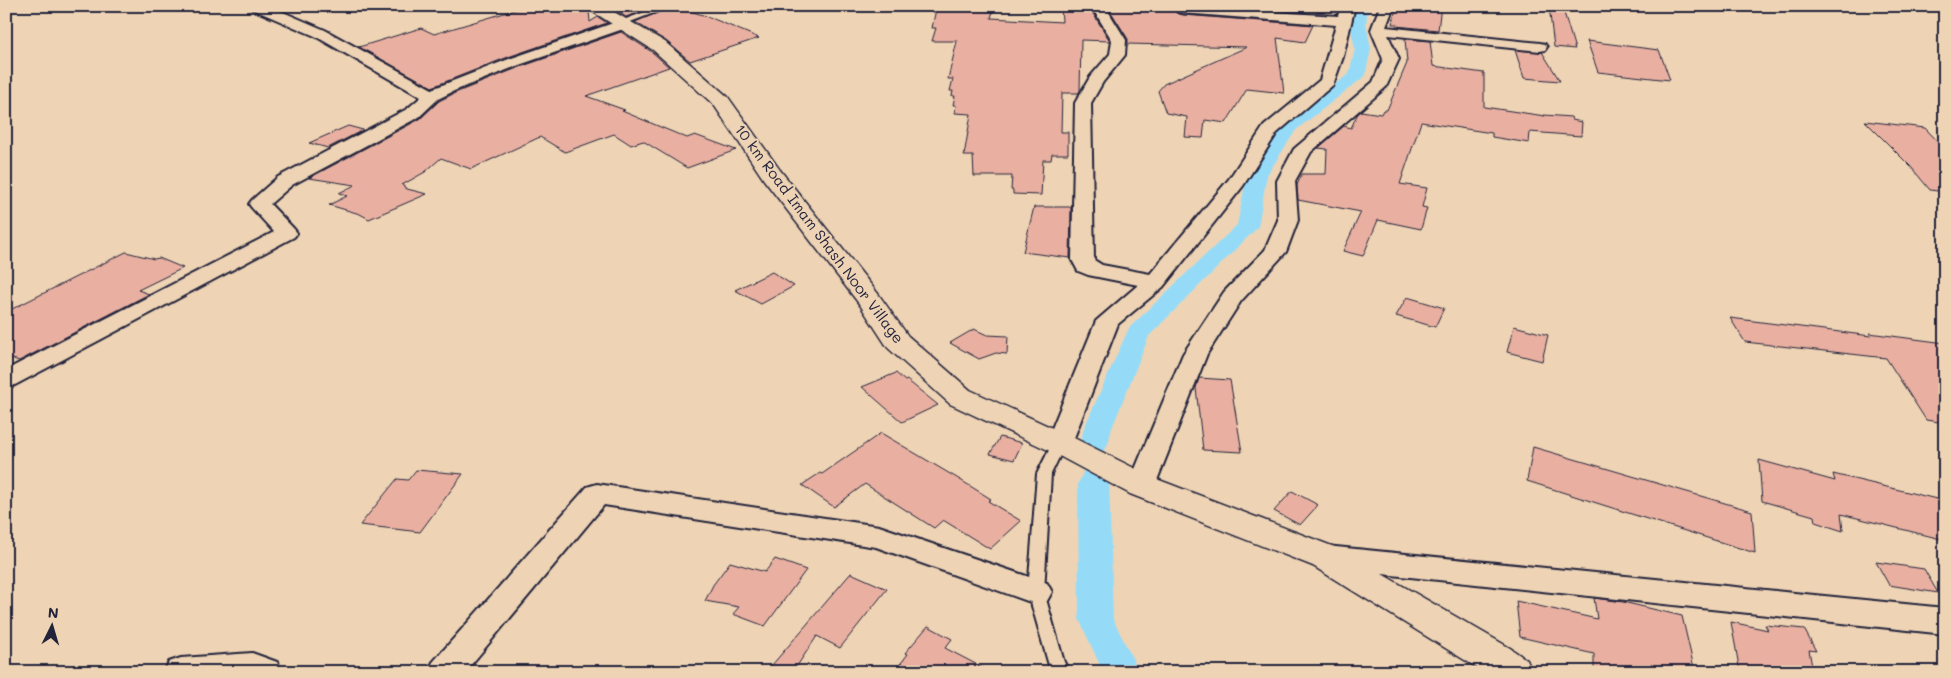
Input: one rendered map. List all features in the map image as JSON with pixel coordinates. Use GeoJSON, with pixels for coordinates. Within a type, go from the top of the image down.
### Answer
{"type":"FeatureCollection","features":[{"type":"Feature","properties":{"kind":"street"},"geometry":{"type":"LineString","coordinates":[[257,6],[320,32],[432,96]]}},
{"type":"Feature","properties":{"kind":"street","name":"10 km Road Imam Shash Noor Village"},"geometry":{"type":"LineString","coordinates":[[592,6],[659,46],[721,100],[772,175],[870,301],[898,342],[960,397],[1059,443],[1142,486],[1324,557],[1496,659],[1514,672]]}},
{"type":"Feature","properties":{"kind":"street"},"geometry":{"type":"LineString","coordinates":[[1098,6],[1119,40],[1117,55],[1096,80],[1083,104],[1083,260],[1086,266],[1096,270],[1155,282]]}},
{"type":"Feature","properties":{"kind":"street"},"geometry":{"type":"LineString","coordinates":[[1142,486],[1195,354],[1232,297],[1275,252],[1288,220],[1286,181],[1303,149],[1380,84],[1391,59],[1378,30],[1387,6]]}},
{"type":"Feature","properties":{"kind":"street"},"geometry":{"type":"LineString","coordinates":[[1059,443],[1108,321],[1155,282],[1236,182],[1270,130],[1327,82],[1336,57],[1346,13],[1182,9]]}},
{"type":"Feature","properties":{"kind":"street"},"geometry":{"type":"LineString","coordinates":[[6,380],[287,232],[259,204],[285,181],[413,112],[432,96],[448,88],[623,23]]}},
{"type":"Feature","properties":{"kind":"street"},"geometry":{"type":"LineString","coordinates":[[1378,30],[1540,47]]}},
{"type":"Feature","properties":{"kind":"street"},"geometry":{"type":"LineString","coordinates":[[445,672],[598,494],[879,537],[1036,592]]}},
{"type":"Feature","properties":{"kind":"street"},"geometry":{"type":"LineString","coordinates":[[1324,557],[1945,621]]}},
{"type":"Feature","properties":{"kind":"street"},"geometry":{"type":"LineString","coordinates":[[181,672],[252,667],[265,672]]}},
{"type":"Feature","properties":{"kind":"lane"},"geometry":{"type":"LineString","coordinates":[[623,23],[669,6]]}},
{"type":"Feature","properties":{"kind":"lane"},"geometry":{"type":"LineString","coordinates":[[1059,443],[1044,474],[1036,592],[1056,664],[1061,672]]}},
{"type":"Feature","properties":{"kind":"building"},"geometry":{"type":"Polygon","coordinates":[[[528,6],[582,6],[589,11],[590,22],[598,17],[607,23],[508,57],[432,87],[359,47],[421,28],[434,34],[528,6]]]}},
{"type":"Feature","properties":{"kind":"building"},"geometry":{"type":"Polygon","coordinates":[[[618,6],[655,6],[626,17],[613,9],[618,6]]]}},
{"type":"Feature","properties":{"kind":"building"},"geometry":{"type":"Polygon","coordinates":[[[674,6],[709,17],[759,38],[690,61],[666,41],[635,22],[674,6]]]}},
{"type":"Feature","properties":{"kind":"building"},"geometry":{"type":"Polygon","coordinates":[[[1061,6],[1089,7],[1110,41],[1081,40],[1080,91],[1078,93],[1062,93],[1061,132],[1068,132],[1068,154],[1052,154],[1051,160],[1043,160],[1041,195],[1013,194],[1013,190],[1011,190],[1012,176],[974,176],[973,156],[964,156],[971,114],[955,113],[956,105],[953,105],[955,96],[952,96],[953,91],[950,91],[953,79],[948,79],[957,41],[932,41],[936,28],[932,28],[936,9],[993,11],[991,18],[1062,22],[1061,6]]]}},
{"type":"Feature","properties":{"kind":"building"},"geometry":{"type":"Polygon","coordinates":[[[1176,6],[1174,10],[1176,13],[1183,15],[1313,25],[1305,42],[1277,38],[1284,93],[1247,89],[1226,123],[1205,120],[1203,138],[1185,137],[1187,117],[1166,113],[1158,91],[1164,84],[1247,47],[1128,44],[1128,39],[1108,7],[1176,6]]]}},
{"type":"Feature","properties":{"kind":"building"},"geometry":{"type":"Polygon","coordinates":[[[1212,6],[1301,6],[1300,12],[1212,6]]]}},
{"type":"Feature","properties":{"kind":"building"},"geometry":{"type":"Polygon","coordinates":[[[1396,6],[1441,6],[1438,30],[1396,26],[1397,24],[1393,24],[1396,6]]]}},
{"type":"Feature","properties":{"kind":"building"},"geometry":{"type":"Polygon","coordinates":[[[1549,6],[1562,6],[1575,49],[1554,47],[1549,6]]]}},
{"type":"Feature","properties":{"kind":"building"},"geometry":{"type":"Polygon","coordinates":[[[621,32],[652,52],[669,67],[586,96],[625,110],[622,111],[687,138],[695,135],[736,150],[687,168],[643,141],[631,145],[614,134],[565,152],[540,137],[471,169],[441,158],[425,172],[402,185],[407,189],[427,194],[369,219],[360,214],[329,205],[347,196],[339,193],[355,185],[309,178],[420,119],[439,101],[455,93],[520,67],[621,32]]]}},
{"type":"Feature","properties":{"kind":"building"},"geometry":{"type":"Polygon","coordinates":[[[1405,39],[1430,41],[1433,66],[1484,73],[1484,107],[1545,116],[1571,117],[1572,120],[1582,122],[1581,136],[1530,132],[1529,143],[1492,137],[1492,133],[1421,122],[1400,184],[1427,188],[1422,207],[1427,208],[1421,229],[1378,220],[1363,256],[1343,251],[1361,212],[1298,200],[1297,185],[1302,174],[1326,174],[1327,149],[1318,148],[1344,126],[1351,128],[1361,111],[1381,114],[1383,110],[1387,110],[1407,63],[1405,39]]]}},
{"type":"Feature","properties":{"kind":"building"},"geometry":{"type":"Polygon","coordinates":[[[1587,41],[1659,50],[1670,80],[1598,72],[1587,41]]]}},
{"type":"Feature","properties":{"kind":"building"},"geometry":{"type":"Polygon","coordinates":[[[1515,50],[1542,52],[1560,81],[1524,78],[1515,50]]]}},
{"type":"Feature","properties":{"kind":"building"},"geometry":{"type":"Polygon","coordinates":[[[1865,121],[1925,128],[1945,149],[1945,192],[1930,190],[1911,167],[1865,121]]]}},
{"type":"Feature","properties":{"kind":"building"},"geometry":{"type":"Polygon","coordinates":[[[348,126],[363,130],[328,148],[309,143],[348,126]]]}},
{"type":"Feature","properties":{"kind":"building"},"geometry":{"type":"Polygon","coordinates":[[[1034,207],[1071,207],[1070,258],[1023,252],[1034,207]]]}},
{"type":"Feature","properties":{"kind":"building"},"geometry":{"type":"Polygon","coordinates":[[[126,252],[154,259],[159,258],[183,268],[138,290],[149,294],[19,361],[6,357],[6,312],[126,252]]]}},
{"type":"Feature","properties":{"kind":"building"},"geometry":{"type":"Polygon","coordinates":[[[772,272],[794,286],[761,304],[735,290],[772,272]]]}},
{"type":"Feature","properties":{"kind":"building"},"geometry":{"type":"Polygon","coordinates":[[[1407,297],[1444,308],[1435,327],[1396,316],[1407,297]]]}},
{"type":"Feature","properties":{"kind":"building"},"geometry":{"type":"Polygon","coordinates":[[[1730,318],[1871,336],[1869,333],[1945,343],[1945,423],[1926,420],[1886,358],[1745,342],[1730,318]]]}},
{"type":"Feature","properties":{"kind":"building"},"geometry":{"type":"Polygon","coordinates":[[[1514,326],[1548,335],[1542,361],[1507,352],[1514,326]]]}},
{"type":"Feature","properties":{"kind":"building"},"geometry":{"type":"Polygon","coordinates":[[[974,329],[987,335],[1008,336],[1007,354],[996,353],[979,359],[950,343],[974,329]]]}},
{"type":"Feature","properties":{"kind":"building"},"geometry":{"type":"Polygon","coordinates":[[[896,373],[938,405],[902,422],[862,387],[896,373]]]}},
{"type":"Feature","properties":{"kind":"building"},"geometry":{"type":"Polygon","coordinates":[[[1199,378],[1230,380],[1242,452],[1203,450],[1196,388],[1199,378]]]}},
{"type":"Feature","properties":{"kind":"building"},"geometry":{"type":"Polygon","coordinates":[[[881,433],[991,499],[988,501],[1021,521],[990,549],[943,520],[934,528],[865,484],[834,507],[802,485],[820,473],[822,474],[881,433]]]}},
{"type":"Feature","properties":{"kind":"building"},"geometry":{"type":"Polygon","coordinates":[[[1000,437],[1022,443],[1014,460],[990,454],[1000,437]]]}},
{"type":"Feature","properties":{"kind":"building"},"geometry":{"type":"Polygon","coordinates":[[[1533,447],[1752,511],[1755,553],[1527,481],[1533,447]]]}},
{"type":"Feature","properties":{"kind":"building"},"geometry":{"type":"Polygon","coordinates":[[[1759,460],[1835,481],[1833,474],[1945,501],[1945,540],[1841,514],[1843,531],[1815,522],[1814,516],[1762,501],[1759,460]]]}},
{"type":"Feature","properties":{"kind":"building"},"geometry":{"type":"Polygon","coordinates":[[[416,470],[463,474],[420,532],[360,525],[397,479],[408,480],[416,470]]]}},
{"type":"Feature","properties":{"kind":"building"},"geometry":{"type":"Polygon","coordinates":[[[1292,491],[1318,505],[1300,525],[1274,511],[1292,491]]]}},
{"type":"Feature","properties":{"kind":"building"},"geometry":{"type":"Polygon","coordinates":[[[775,559],[806,570],[765,626],[733,614],[739,607],[705,601],[713,585],[730,562],[765,572],[775,559]]]}},
{"type":"Feature","properties":{"kind":"building"},"geometry":{"type":"Polygon","coordinates":[[[1876,562],[1924,569],[1938,593],[1889,585],[1876,562]]]}},
{"type":"Feature","properties":{"kind":"building"},"geometry":{"type":"Polygon","coordinates":[[[851,573],[887,589],[840,648],[817,636],[793,672],[766,672],[851,573]]]}},
{"type":"Feature","properties":{"kind":"building"},"geometry":{"type":"Polygon","coordinates":[[[1594,598],[1623,602],[1682,616],[1695,672],[1594,672],[1594,654],[1520,637],[1516,601],[1597,619],[1594,598]]]}},
{"type":"Feature","properties":{"kind":"building"},"geometry":{"type":"Polygon","coordinates":[[[1731,622],[1768,630],[1765,625],[1804,629],[1816,651],[1809,650],[1813,672],[1740,672],[1731,622]]]}},
{"type":"Feature","properties":{"kind":"building"},"geometry":{"type":"Polygon","coordinates":[[[928,626],[952,639],[945,648],[991,672],[894,672],[908,654],[905,653],[928,626]]]}},
{"type":"Feature","properties":{"kind":"waterway"},"geometry":{"type":"LineString","coordinates":[[1094,444],[1098,428],[1138,333],[1247,227],[1257,175],[1289,126],[1357,76],[1363,49],[1358,24],[1361,6]]}},
{"type":"Feature","properties":{"kind":"waterway"},"geometry":{"type":"LineString","coordinates":[[1094,477],[1096,619],[1121,672]]}}]}
